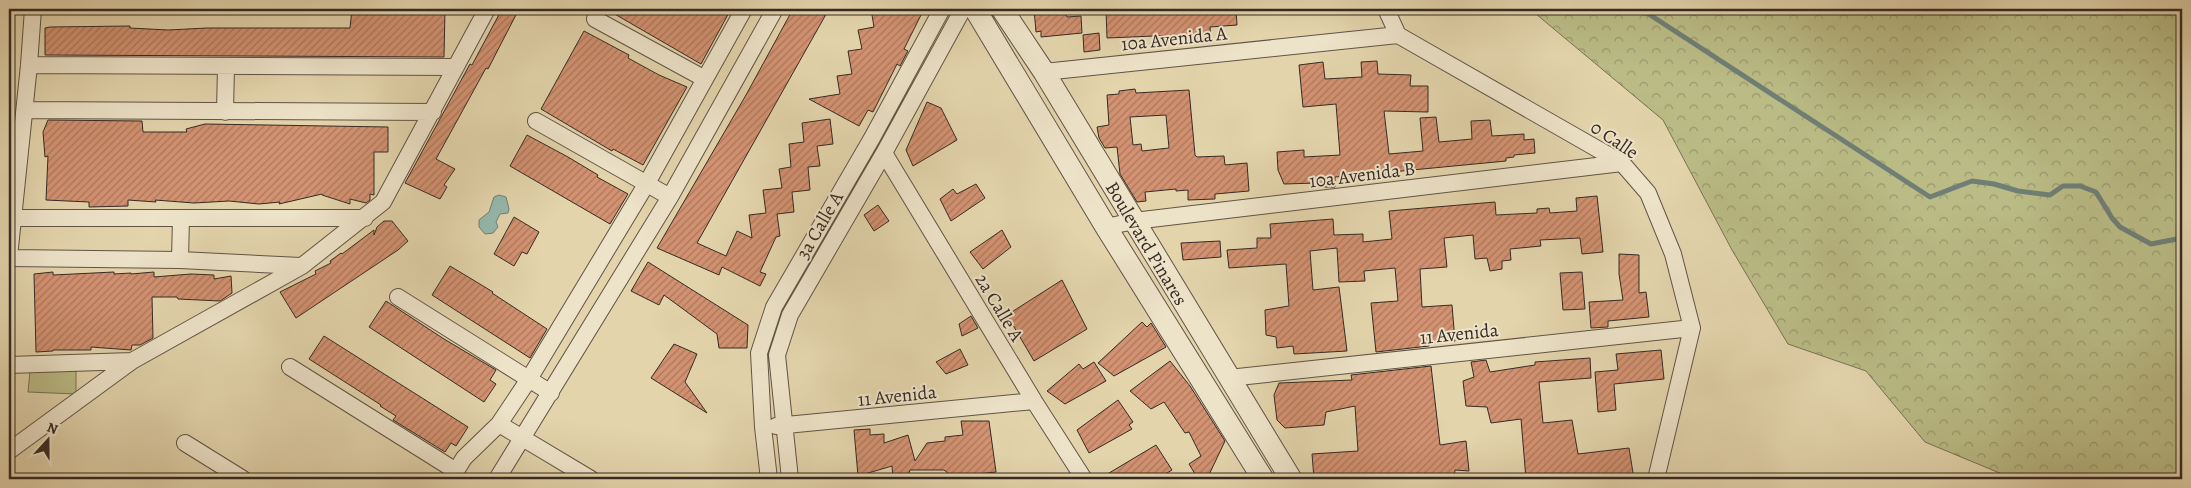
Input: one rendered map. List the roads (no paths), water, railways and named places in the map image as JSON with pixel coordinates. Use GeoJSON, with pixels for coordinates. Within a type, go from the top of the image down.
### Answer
{"type":"FeatureCollection","features":[{"type":"Feature","properties":{"kind":"street"},"geometry":{"type":"LineString","coordinates":[[33,9],[25,110],[9,258],[180,260],[302,266]]}},
{"type":"Feature","properties":{"kind":"street"},"geometry":{"type":"LineString","coordinates":[[9,451],[132,361],[302,266],[383,202],[487,9]]}},
{"type":"Feature","properties":{"kind":"street"},"geometry":{"type":"LineString","coordinates":[[290,367],[454,475],[464,458],[499,424],[528,379],[647,183],[744,9]]}},
{"type":"Feature","properties":{"kind":"street"},"geometry":{"type":"LineString","coordinates":[[497,479],[670,197],[775,9]]}},
{"type":"Feature","properties":{"kind":"street","name":"3a Calle A"},"geometry":{"type":"LineString","coordinates":[[770,479],[763,427],[759,352],[774,308],[872,138],[942,9]]}},
{"type":"Feature","properties":{"kind":"street","name":"3a Calle A"},"geometry":{"type":"LineString","coordinates":[[790,479],[777,355],[790,315],[884,153],[964,9]]}},
{"type":"Feature","properties":{"kind":"street","name":"Boulevard Pinares"},"geometry":{"type":"LineString","coordinates":[[975,9],[1106,227],[1264,479]]}},
{"type":"Feature","properties":{"kind":"street","name":"Boulevard Pinares"},"geometry":{"type":"LineString","coordinates":[[1002,9],[1044,72],[1291,479]]}},
{"type":"Feature","properties":{"kind":"street"},"geometry":{"type":"LineString","coordinates":[[1386,9],[1398,35]]}},
{"type":"Feature","properties":{"kind":"street"},"geometry":{"type":"LineString","coordinates":[[595,19],[705,79]]}},
{"type":"Feature","properties":{"kind":"street","name":"10a Avenida A"},"geometry":{"type":"LineString","coordinates":[[1044,72],[1398,35]]}},
{"type":"Feature","properties":{"kind":"street","name":"0 Calle"},"geometry":{"type":"LineString","coordinates":[[1398,35],[1622,163],[1648,193],[1673,254],[1692,328],[1656,479]]}},
{"type":"Feature","properties":{"kind":"street"},"geometry":{"type":"LineString","coordinates":[[29,65],[456,67]]}},
{"type":"Feature","properties":{"kind":"street"},"geometry":{"type":"LineString","coordinates":[[226,66],[226,112]]}},
{"type":"Feature","properties":{"kind":"street"},"geometry":{"type":"LineString","coordinates":[[25,110],[433,112]]}},
{"type":"Feature","properties":{"kind":"street"},"geometry":{"type":"LineString","coordinates":[[536,121],[670,197]]}},
{"type":"Feature","properties":{"kind":"street","name":"2a Calle A"},"geometry":{"type":"LineString","coordinates":[[884,153],[1034,401],[1084,479]]}},
{"type":"Feature","properties":{"kind":"street","name":"10a Avenida B"},"geometry":{"type":"LineString","coordinates":[[1106,227],[1134,221],[1622,163]]}},
{"type":"Feature","properties":{"kind":"street"},"geometry":{"type":"LineString","coordinates":[[12,218],[365,218]]}},
{"type":"Feature","properties":{"kind":"street"},"geometry":{"type":"LineString","coordinates":[[180,260],[181,218]]}},
{"type":"Feature","properties":{"kind":"street"},"geometry":{"type":"LineString","coordinates":[[398,296],[551,393]]}},
{"type":"Feature","properties":{"kind":"street","name":"11 Avenida"},"geometry":{"type":"LineString","coordinates":[[1229,378],[1692,328]]}},
{"type":"Feature","properties":{"kind":"street"},"geometry":{"type":"LineString","coordinates":[[9,366],[132,361]]}},
{"type":"Feature","properties":{"kind":"street","name":"11 Avenida"},"geometry":{"type":"LineString","coordinates":[[763,427],[1034,401]]}},
{"type":"Feature","properties":{"kind":"street"},"geometry":{"type":"LineString","coordinates":[[499,424],[591,479]]}},
{"type":"Feature","properties":{"kind":"street"},"geometry":{"type":"LineString","coordinates":[[185,443],[243,479]]}},
{"type":"Feature","properties":{"kind":"water"},"geometry":{"type":"Polygon","coordinates":[[[499,195],[506,197],[508,213],[500,214],[496,222],[498,227],[493,233],[485,234],[479,227],[479,220],[489,212],[494,197],[499,195]]]}},
{"type":"Feature","properties":{"kind":"waterway"},"geometry":{"type":"LineString","coordinates":[[1641,9],[1930,197],[1972,181],[1994,184],[2018,191],[2050,195],[2063,186],[2080,186],[2096,192],[2112,218],[2120,227],[2151,244],[2182,238]]}}]}
